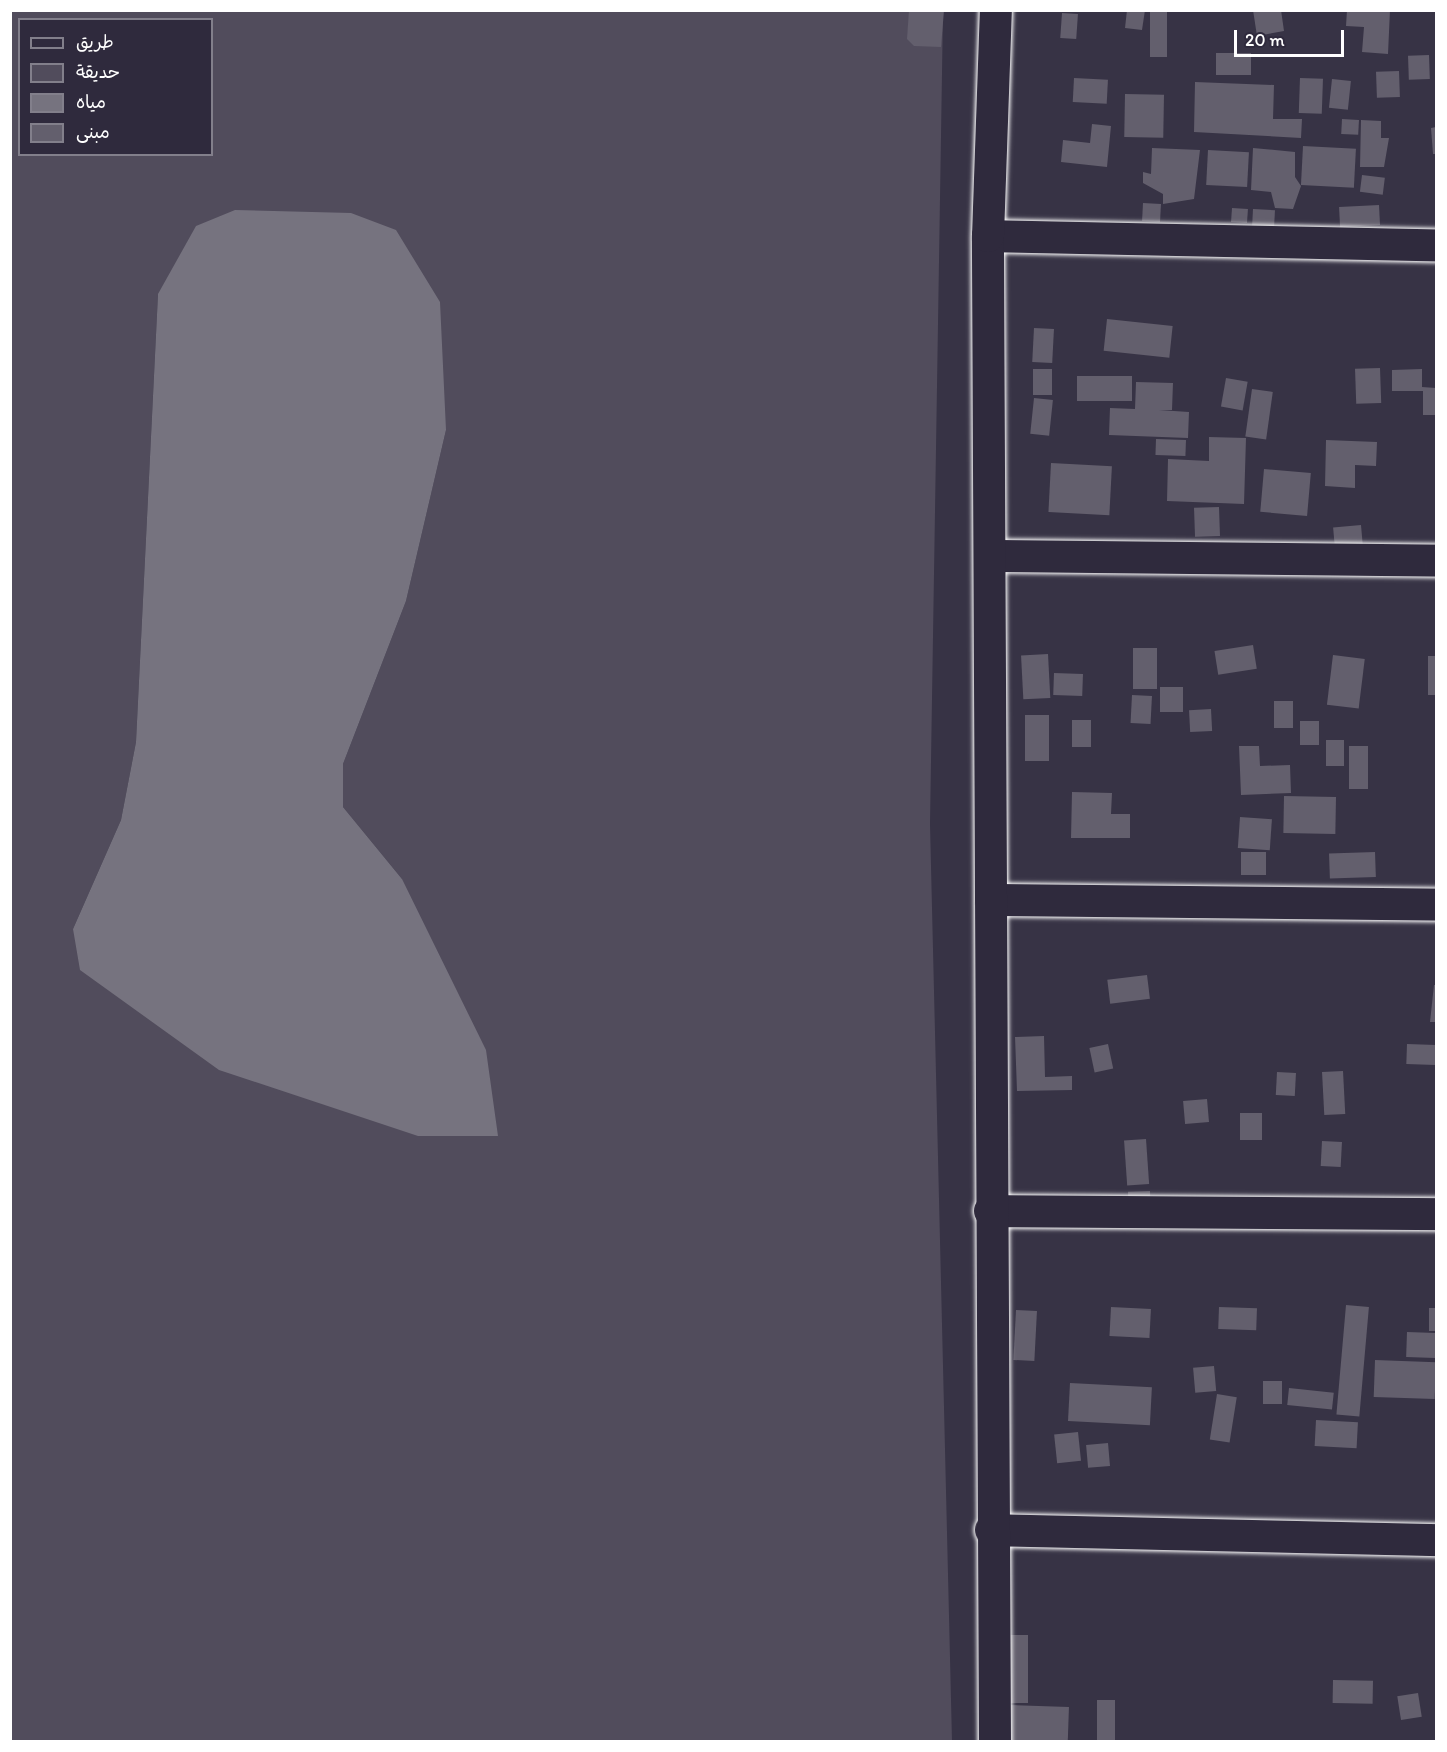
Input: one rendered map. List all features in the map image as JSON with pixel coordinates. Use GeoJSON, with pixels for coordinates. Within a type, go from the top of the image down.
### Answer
{"type":"FeatureCollection","features":[{"type":"Feature","properties":{"kind":"street"},"geometry":{"type":"LineString","coordinates":[[995,1742],[991,1530],[991,556],[988,236],[996,10]]}},
{"type":"Feature","properties":{"kind":"street"},"geometry":{"type":"LineString","coordinates":[[988,236],[1437,245]]}},
{"type":"Feature","properties":{"kind":"street"},"geometry":{"type":"LineString","coordinates":[[991,556],[1437,561]]}},
{"type":"Feature","properties":{"kind":"street"},"geometry":{"type":"LineString","coordinates":[[991,900],[1437,904]]}},
{"type":"Feature","properties":{"kind":"street"},"geometry":{"type":"LineString","coordinates":[[990,1211],[1437,1214]]}},
{"type":"Feature","properties":{"kind":"street"},"geometry":{"type":"LineString","coordinates":[[991,1530],[1437,1540]]}},
{"type":"Feature","properties":{"kind":"green space"},"geometry":{"type":"Polygon","coordinates":[[[11,11],[943,11],[930,824],[952,1741],[11,1742],[11,11]],[[158,294],[136,742],[121,820],[73,929],[402,879],[343,807],[343,764],[406,601],[446,430],[158,294]]]}},
{"type":"Feature","properties":{"kind":"water"},"geometry":{"type":"Polygon","coordinates":[[[235,210],[351,213],[396,230],[440,302],[446,430],[406,601],[343,764],[343,807],[402,879],[486,1050],[498,1136],[418,1136],[219,1070],[80,970],[73,929],[121,820],[136,742],[158,294],[196,226],[235,210]]]}},
{"type":"Feature","properties":{"kind":"building"},"geometry":{"type":"Polygon","coordinates":[[[909,10],[944,10],[941,47],[914,46],[907,39],[909,10]]]}},
{"type":"Feature","properties":{"kind":"building"},"geometry":{"type":"Polygon","coordinates":[[[1127,10],[1145,10],[1142,30],[1125,28],[1127,10]]]}},
{"type":"Feature","properties":{"kind":"building"},"geometry":{"type":"Polygon","coordinates":[[[1150,10],[1167,10],[1167,57],[1150,57],[1150,10]]]}},
{"type":"Feature","properties":{"kind":"building"},"geometry":{"type":"Polygon","coordinates":[[[1253,10],[1281,10],[1284,31],[1257,36],[1253,10]]]}},
{"type":"Feature","properties":{"kind":"building"},"geometry":{"type":"Polygon","coordinates":[[[1347,10],[1390,10],[1388,54],[1362,52],[1364,27],[1346,26],[1347,10]]]}},
{"type":"Feature","properties":{"kind":"building"},"geometry":{"type":"Polygon","coordinates":[[[1062,13],[1078,14],[1076,39],[1060,38],[1062,13]]]}},
{"type":"Feature","properties":{"kind":"building"},"geometry":{"type":"Polygon","coordinates":[[[1216,53],[1251,53],[1251,75],[1216,75],[1216,53]]]}},
{"type":"Feature","properties":{"kind":"building"},"geometry":{"type":"Polygon","coordinates":[[[1429,55],[1430,79],[1409,80],[1408,56],[1429,55]]]}},
{"type":"Feature","properties":{"kind":"building"},"geometry":{"type":"Polygon","coordinates":[[[1399,71],[1400,97],[1377,98],[1376,72],[1399,71]]]}},
{"type":"Feature","properties":{"kind":"building"},"geometry":{"type":"Polygon","coordinates":[[[1074,78],[1108,80],[1107,104],[1073,102],[1074,78]]]}},
{"type":"Feature","properties":{"kind":"building"},"geometry":{"type":"Polygon","coordinates":[[[1300,78],[1323,79],[1322,114],[1299,113],[1300,78]]]}},
{"type":"Feature","properties":{"kind":"building"},"geometry":{"type":"Polygon","coordinates":[[[1332,79],[1351,81],[1348,110],[1329,108],[1332,79]]]}},
{"type":"Feature","properties":{"kind":"building"},"geometry":{"type":"Polygon","coordinates":[[[1195,82],[1274,85],[1273,119],[1302,119],[1301,138],[1194,132],[1195,82]]]}},
{"type":"Feature","properties":{"kind":"building"},"geometry":{"type":"Polygon","coordinates":[[[1125,94],[1164,95],[1163,138],[1124,137],[1125,94]]]}},
{"type":"Feature","properties":{"kind":"building"},"geometry":{"type":"Polygon","coordinates":[[[1342,119],[1359,120],[1358,135],[1341,134],[1342,119]]]}},
{"type":"Feature","properties":{"kind":"building"},"geometry":{"type":"Polygon","coordinates":[[[1361,120],[1381,121],[1381,138],[1389,138],[1384,167],[1360,167],[1361,120]]]}},
{"type":"Feature","properties":{"kind":"building"},"geometry":{"type":"Polygon","coordinates":[[[1092,124],[1111,126],[1107,167],[1061,162],[1063,140],[1090,143],[1092,124]]]}},
{"type":"Feature","properties":{"kind":"building"},"geometry":{"type":"Polygon","coordinates":[[[1436,127],[1436,154],[1433,154],[1431,128],[1436,127]]]}},
{"type":"Feature","properties":{"kind":"building"},"geometry":{"type":"Polygon","coordinates":[[[1303,146],[1356,149],[1354,188],[1301,185],[1303,146]]]}},
{"type":"Feature","properties":{"kind":"building"},"geometry":{"type":"Polygon","coordinates":[[[1152,148],[1200,150],[1194,199],[1163,204],[1163,194],[1143,183],[1143,172],[1151,174],[1152,148]]]}},
{"type":"Feature","properties":{"kind":"building"},"geometry":{"type":"Polygon","coordinates":[[[1253,148],[1295,152],[1295,177],[1301,186],[1293,209],[1275,208],[1271,192],[1251,190],[1253,148]]]}},
{"type":"Feature","properties":{"kind":"building"},"geometry":{"type":"Polygon","coordinates":[[[1208,150],[1249,152],[1247,187],[1206,185],[1208,150]]]}},
{"type":"Feature","properties":{"kind":"building"},"geometry":{"type":"Polygon","coordinates":[[[1362,175],[1385,178],[1383,195],[1360,192],[1362,175]]]}},
{"type":"Feature","properties":{"kind":"building"},"geometry":{"type":"Polygon","coordinates":[[[1143,203],[1161,204],[1160,222],[1142,221],[1143,203]]]}},
{"type":"Feature","properties":{"kind":"building"},"geometry":{"type":"Polygon","coordinates":[[[1379,205],[1380,225],[1340,227],[1339,207],[1379,205]]]}},
{"type":"Feature","properties":{"kind":"building"},"geometry":{"type":"Polygon","coordinates":[[[1232,208],[1248,209],[1247,223],[1231,222],[1232,208]]]}},
{"type":"Feature","properties":{"kind":"building"},"geometry":{"type":"Polygon","coordinates":[[[1253,209],[1275,210],[1274,227],[1252,226],[1253,209]]]}},
{"type":"Feature","properties":{"kind":"building"},"geometry":{"type":"Polygon","coordinates":[[[1107,319],[1173,326],[1169,358],[1104,351],[1107,319]]]}},
{"type":"Feature","properties":{"kind":"building"},"geometry":{"type":"Polygon","coordinates":[[[1034,328],[1054,329],[1052,363],[1032,362],[1034,328]]]}},
{"type":"Feature","properties":{"kind":"building"},"geometry":{"type":"Polygon","coordinates":[[[1380,368],[1381,403],[1356,404],[1355,369],[1380,368]]]}},
{"type":"Feature","properties":{"kind":"building"},"geometry":{"type":"Polygon","coordinates":[[[1033,369],[1052,369],[1052,395],[1033,395],[1033,369]]]}},
{"type":"Feature","properties":{"kind":"building"},"geometry":{"type":"Polygon","coordinates":[[[1422,369],[1422,387],[1436,388],[1436,415],[1423,415],[1423,391],[1392,391],[1392,370],[1422,369]]]}},
{"type":"Feature","properties":{"kind":"building"},"geometry":{"type":"Polygon","coordinates":[[[1077,376],[1132,376],[1132,401],[1077,401],[1077,376]]]}},
{"type":"Feature","properties":{"kind":"building"},"geometry":{"type":"Polygon","coordinates":[[[1226,378],[1248,382],[1243,410],[1221,407],[1226,378]]]}},
{"type":"Feature","properties":{"kind":"building"},"geometry":{"type":"Polygon","coordinates":[[[1136,382],[1173,383],[1172,410],[1159,410],[1189,412],[1188,438],[1109,435],[1110,408],[1135,409],[1136,382]]]}},
{"type":"Feature","properties":{"kind":"building"},"geometry":{"type":"Polygon","coordinates":[[[1252,389],[1273,392],[1266,439],[1245,437],[1252,389]]]}},
{"type":"Feature","properties":{"kind":"building"},"geometry":{"type":"Polygon","coordinates":[[[1034,398],[1053,400],[1049,436],[1030,434],[1034,398]]]}},
{"type":"Feature","properties":{"kind":"building"},"geometry":{"type":"Polygon","coordinates":[[[1209,437],[1246,438],[1244,504],[1167,501],[1168,459],[1209,461],[1209,437]]]}},
{"type":"Feature","properties":{"kind":"building"},"geometry":{"type":"Polygon","coordinates":[[[1156,439],[1186,440],[1185,456],[1155,455],[1156,439]]]}},
{"type":"Feature","properties":{"kind":"building"},"geometry":{"type":"Polygon","coordinates":[[[1326,440],[1377,442],[1376,466],[1355,465],[1355,488],[1325,486],[1326,440]]]}},
{"type":"Feature","properties":{"kind":"building"},"geometry":{"type":"Polygon","coordinates":[[[1051,463],[1112,466],[1109,515],[1048,512],[1051,463]]]}},
{"type":"Feature","properties":{"kind":"building"},"geometry":{"type":"Polygon","coordinates":[[[1264,469],[1311,473],[1307,516],[1260,512],[1264,469]]]}},
{"type":"Feature","properties":{"kind":"building"},"geometry":{"type":"Polygon","coordinates":[[[1219,507],[1220,536],[1195,537],[1194,508],[1219,507]]]}},
{"type":"Feature","properties":{"kind":"building"},"geometry":{"type":"Polygon","coordinates":[[[1361,525],[1363,546],[1335,548],[1333,527],[1361,525]]]}},
{"type":"Feature","properties":{"kind":"building"},"geometry":{"type":"Polygon","coordinates":[[[1253,645],[1257,669],[1218,675],[1214,651],[1253,645]]]}},
{"type":"Feature","properties":{"kind":"building"},"geometry":{"type":"Polygon","coordinates":[[[1133,648],[1157,648],[1157,689],[1133,689],[1133,648]]]}},
{"type":"Feature","properties":{"kind":"building"},"geometry":{"type":"Polygon","coordinates":[[[1048,654],[1050,698],[1023,699],[1021,655],[1048,654]]]}},
{"type":"Feature","properties":{"kind":"building"},"geometry":{"type":"Polygon","coordinates":[[[1333,655],[1365,659],[1359,709],[1327,705],[1333,655]]]}},
{"type":"Feature","properties":{"kind":"building"},"geometry":{"type":"Polygon","coordinates":[[[1428,656],[1436,656],[1436,695],[1428,695],[1428,656]]]}},
{"type":"Feature","properties":{"kind":"building"},"geometry":{"type":"Polygon","coordinates":[[[1054,673],[1083,674],[1082,696],[1053,695],[1054,673]]]}},
{"type":"Feature","properties":{"kind":"building"},"geometry":{"type":"Polygon","coordinates":[[[1160,687],[1183,687],[1183,712],[1160,712],[1160,687]]]}},
{"type":"Feature","properties":{"kind":"building"},"geometry":{"type":"Polygon","coordinates":[[[1132,695],[1152,696],[1151,724],[1131,723],[1132,695]]]}},
{"type":"Feature","properties":{"kind":"building"},"geometry":{"type":"Polygon","coordinates":[[[1274,701],[1293,701],[1293,728],[1274,728],[1274,701]]]}},
{"type":"Feature","properties":{"kind":"building"},"geometry":{"type":"Polygon","coordinates":[[[1211,709],[1212,731],[1190,732],[1189,710],[1211,709]]]}},
{"type":"Feature","properties":{"kind":"building"},"geometry":{"type":"Polygon","coordinates":[[[1025,715],[1049,715],[1049,761],[1025,761],[1025,715]]]}},
{"type":"Feature","properties":{"kind":"building"},"geometry":{"type":"Polygon","coordinates":[[[1072,720],[1091,720],[1091,747],[1072,747],[1072,720]]]}},
{"type":"Feature","properties":{"kind":"building"},"geometry":{"type":"Polygon","coordinates":[[[1300,721],[1319,721],[1319,745],[1300,745],[1300,721]]]}},
{"type":"Feature","properties":{"kind":"building"},"geometry":{"type":"Polygon","coordinates":[[[1326,740],[1344,740],[1344,766],[1326,766],[1326,740]]]}},
{"type":"Feature","properties":{"kind":"building"},"geometry":{"type":"Polygon","coordinates":[[[1239,746],[1259,746],[1260,766],[1290,765],[1291,793],[1241,795],[1239,746]]]}},
{"type":"Feature","properties":{"kind":"building"},"geometry":{"type":"Polygon","coordinates":[[[1349,746],[1368,746],[1368,789],[1349,789],[1349,746]]]}},
{"type":"Feature","properties":{"kind":"building"},"geometry":{"type":"Polygon","coordinates":[[[1072,792],[1112,793],[1111,814],[1130,814],[1130,838],[1071,838],[1072,792]]]}},
{"type":"Feature","properties":{"kind":"building"},"geometry":{"type":"Polygon","coordinates":[[[1284,796],[1336,797],[1335,834],[1283,833],[1284,796]]]}},
{"type":"Feature","properties":{"kind":"building"},"geometry":{"type":"Polygon","coordinates":[[[1240,817],[1272,819],[1270,850],[1238,848],[1240,817]]]}},
{"type":"Feature","properties":{"kind":"building"},"geometry":{"type":"Polygon","coordinates":[[[1241,852],[1266,852],[1266,875],[1241,875],[1241,852]]]}},
{"type":"Feature","properties":{"kind":"building"},"geometry":{"type":"Polygon","coordinates":[[[1375,852],[1376,877],[1330,879],[1329,854],[1375,852]]]}},
{"type":"Feature","properties":{"kind":"building"},"geometry":{"type":"Polygon","coordinates":[[[1147,975],[1150,999],[1110,1004],[1107,980],[1147,975]]]}},
{"type":"Feature","properties":{"kind":"building"},"geometry":{"type":"Polygon","coordinates":[[[1434,985],[1436,985],[1436,1022],[1430,1022],[1434,985]]]}},
{"type":"Feature","properties":{"kind":"building"},"geometry":{"type":"Polygon","coordinates":[[[1044,1036],[1045,1077],[1072,1076],[1072,1090],[1017,1091],[1015,1037],[1044,1036]]]}},
{"type":"Feature","properties":{"kind":"building"},"geometry":{"type":"Polygon","coordinates":[[[1108,1044],[1113,1068],[1095,1072],[1089,1048],[1108,1044]]]}},
{"type":"Feature","properties":{"kind":"building"},"geometry":{"type":"Polygon","coordinates":[[[1407,1044],[1436,1045],[1435,1065],[1406,1064],[1407,1044]]]}},
{"type":"Feature","properties":{"kind":"building"},"geometry":{"type":"Polygon","coordinates":[[[1343,1071],[1345,1114],[1324,1115],[1322,1072],[1343,1071]]]}},
{"type":"Feature","properties":{"kind":"building"},"geometry":{"type":"Polygon","coordinates":[[[1277,1072],[1296,1073],[1295,1096],[1276,1095],[1277,1072]]]}},
{"type":"Feature","properties":{"kind":"building"},"geometry":{"type":"Polygon","coordinates":[[[1207,1099],[1209,1122],[1185,1124],[1183,1101],[1207,1099]]]}},
{"type":"Feature","properties":{"kind":"building"},"geometry":{"type":"Polygon","coordinates":[[[1240,1113],[1262,1113],[1262,1140],[1240,1140],[1240,1113]]]}},
{"type":"Feature","properties":{"kind":"building"},"geometry":{"type":"Polygon","coordinates":[[[1146,1139],[1149,1184],[1127,1185],[1124,1141],[1146,1139]]]}},
{"type":"Feature","properties":{"kind":"building"},"geometry":{"type":"Polygon","coordinates":[[[1322,1141],[1342,1142],[1341,1167],[1321,1166],[1322,1141]]]}},
{"type":"Feature","properties":{"kind":"building"},"geometry":{"type":"Polygon","coordinates":[[[1150,1191],[1151,1218],[1129,1219],[1128,1192],[1150,1191]]]}},
{"type":"Feature","properties":{"kind":"building"},"geometry":{"type":"Polygon","coordinates":[[[1346,1305],[1369,1307],[1359,1417],[1336,1415],[1346,1305]]]}},
{"type":"Feature","properties":{"kind":"building"},"geometry":{"type":"Polygon","coordinates":[[[1111,1307],[1151,1309],[1149,1338],[1109,1336],[1111,1307]]]}},
{"type":"Feature","properties":{"kind":"building"},"geometry":{"type":"Polygon","coordinates":[[[1219,1307],[1257,1308],[1256,1330],[1218,1329],[1219,1307]]]}},
{"type":"Feature","properties":{"kind":"building"},"geometry":{"type":"Polygon","coordinates":[[[1429,1308],[1436,1308],[1436,1331],[1429,1331],[1429,1308]]]}},
{"type":"Feature","properties":{"kind":"building"},"geometry":{"type":"Polygon","coordinates":[[[1016,1310],[1037,1311],[1034,1361],[1013,1360],[1016,1310]]]}},
{"type":"Feature","properties":{"kind":"building"},"geometry":{"type":"Polygon","coordinates":[[[1407,1332],[1436,1333],[1435,1358],[1406,1357],[1407,1332]]]}},
{"type":"Feature","properties":{"kind":"building"},"geometry":{"type":"Polygon","coordinates":[[[1375,1360],[1436,1362],[1435,1399],[1374,1397],[1375,1360]]]}},
{"type":"Feature","properties":{"kind":"building"},"geometry":{"type":"Polygon","coordinates":[[[1214,1366],[1216,1391],[1195,1393],[1193,1368],[1214,1366]]]}},
{"type":"Feature","properties":{"kind":"building"},"geometry":{"type":"Polygon","coordinates":[[[1263,1381],[1282,1381],[1282,1404],[1263,1404],[1263,1381]]]}},
{"type":"Feature","properties":{"kind":"building"},"geometry":{"type":"Polygon","coordinates":[[[1070,1383],[1152,1387],[1150,1425],[1068,1421],[1070,1383]]]}},
{"type":"Feature","properties":{"kind":"building"},"geometry":{"type":"Polygon","coordinates":[[[1289,1388],[1334,1393],[1332,1410],[1287,1405],[1289,1388]]]}},
{"type":"Feature","properties":{"kind":"building"},"geometry":{"type":"Polygon","coordinates":[[[1217,1394],[1237,1397],[1230,1443],[1210,1439],[1217,1394]]]}},
{"type":"Feature","properties":{"kind":"building"},"geometry":{"type":"Polygon","coordinates":[[[1316,1420],[1358,1422],[1357,1448],[1315,1446],[1316,1420]]]}},
{"type":"Feature","properties":{"kind":"building"},"geometry":{"type":"Polygon","coordinates":[[[1078,1432],[1081,1461],[1057,1463],[1054,1435],[1078,1432]]]}},
{"type":"Feature","properties":{"kind":"building"},"geometry":{"type":"Polygon","coordinates":[[[1108,1443],[1110,1466],[1088,1468],[1086,1445],[1108,1443]]]}},
{"type":"Feature","properties":{"kind":"building"},"geometry":{"type":"Polygon","coordinates":[[[1008,1635],[1028,1635],[1028,1703],[1008,1703],[1008,1635]]]}},
{"type":"Feature","properties":{"kind":"building"},"geometry":{"type":"Polygon","coordinates":[[[1333,1680],[1373,1681],[1373,1704],[1333,1703],[1333,1680]]]}},
{"type":"Feature","properties":{"kind":"building"},"geometry":{"type":"Polygon","coordinates":[[[1418,1693],[1422,1717],[1401,1720],[1397,1696],[1418,1693]]]}},
{"type":"Feature","properties":{"kind":"building"},"geometry":{"type":"Polygon","coordinates":[[[1097,1700],[1115,1700],[1115,1742],[1097,1742],[1097,1700]]]}},
{"type":"Feature","properties":{"kind":"building"},"geometry":{"type":"Polygon","coordinates":[[[1009,1705],[1069,1707],[1068,1742],[1008,1742],[1009,1705]]]}}]}
